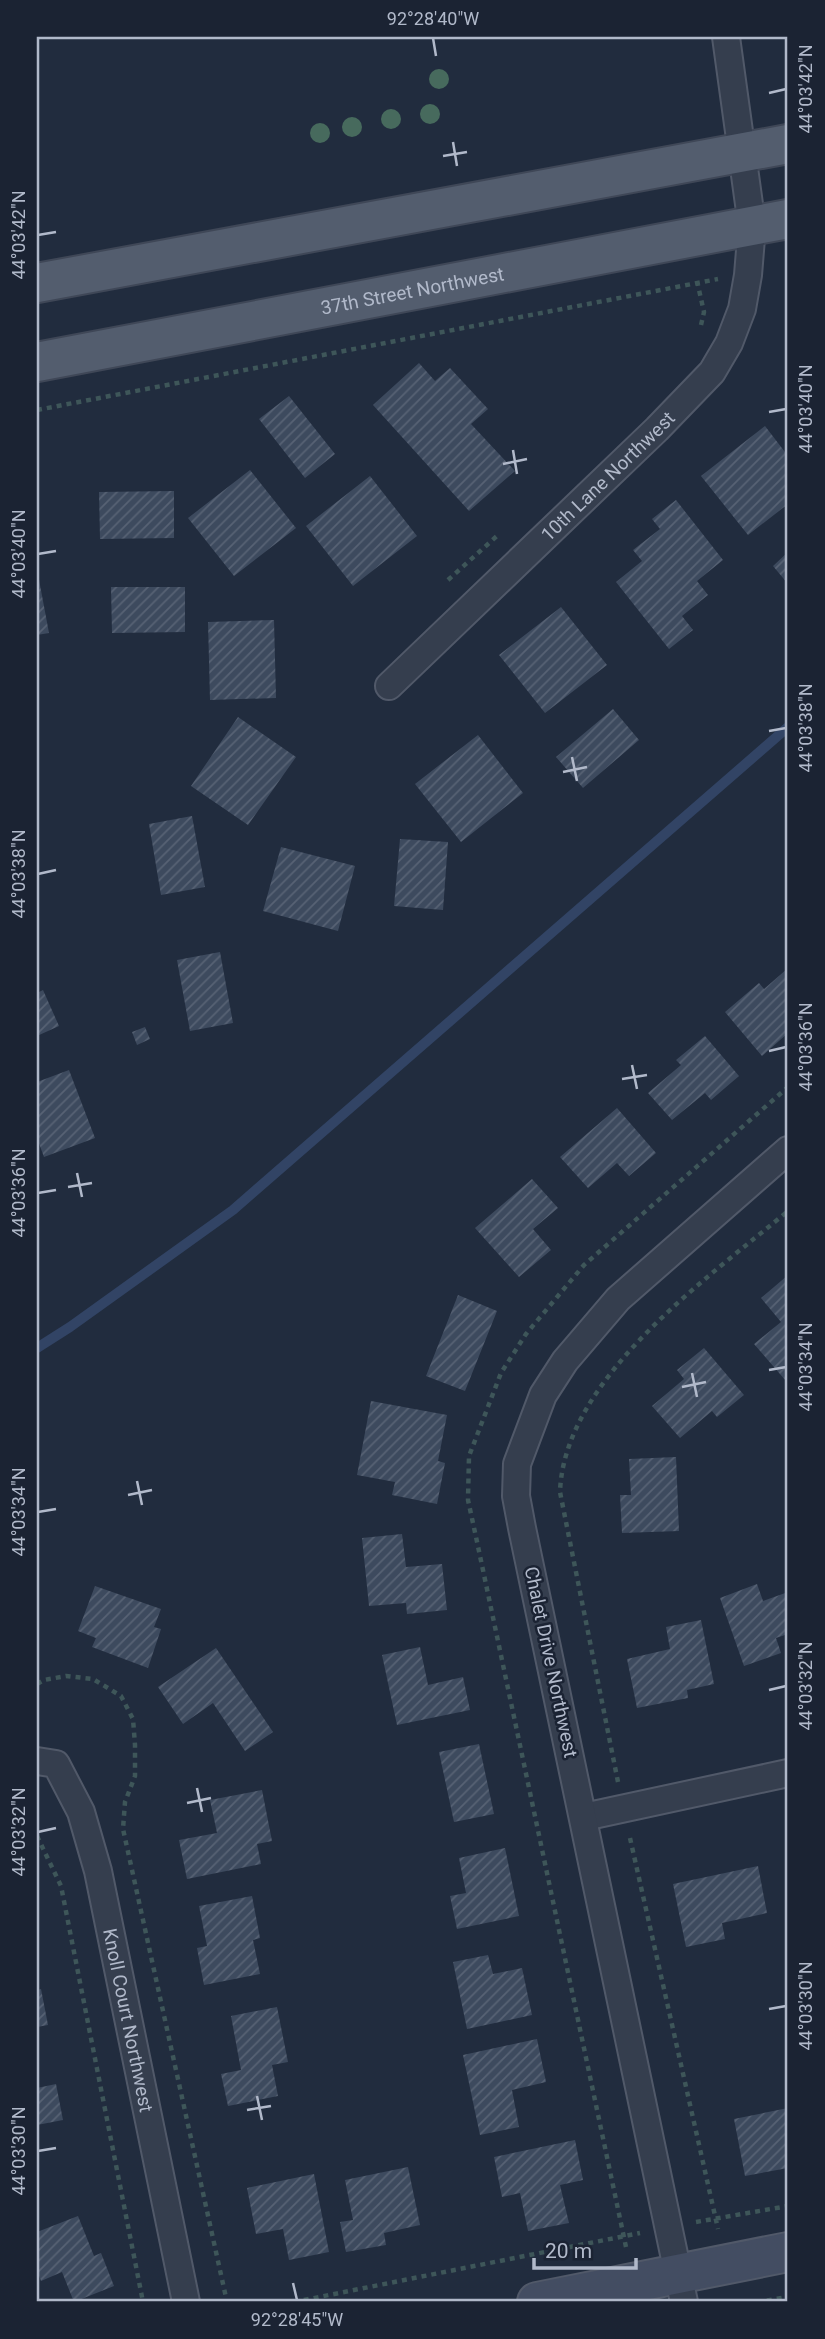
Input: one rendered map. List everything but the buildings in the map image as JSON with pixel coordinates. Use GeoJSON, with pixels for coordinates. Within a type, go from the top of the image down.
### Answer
{"type":"FeatureCollection","features":[{"type":"Feature","properties":{"kind":"main road"},"geometry":{"type":"LineString","coordinates":[[37,283],[788,144]]}},
{"type":"Feature","properties":{"kind":"main road","name":"37th Street Northwest"},"geometry":{"type":"LineString","coordinates":[[37,362],[770,223]]}},
{"type":"Feature","properties":{"kind":"street","name":"10th Lane Northwest"},"geometry":{"type":"LineString","coordinates":[[389,685],[657,429],[712,372],[729,343],[742,309],[748,275],[770,223],[742,153],[726,37]]}},
{"type":"Feature","properties":{"kind":"street","name":"Chalet Drive Northwest"},"geometry":{"type":"LineString","coordinates":[[681,2288],[516,1496],[517,1464],[543,1395],[589,1331],[618,1299],[788,1150]]}},
{"type":"Feature","properties":{"kind":"street","name":"Knoll Court Northwest"},"geometry":{"type":"LineString","coordinates":[[37,1761],[56,1764],[81,1812],[98,1871],[186,2302]]}},
{"type":"Feature","properties":{"kind":"street"},"geometry":{"type":"LineString","coordinates":[[584,1817],[788,1773]]}},
{"type":"Feature","properties":{"kind":"street"},"geometry":{"type":"LineString","coordinates":[[537,2302],[681,2288],[788,2252]]}},
{"type":"Feature","properties":{"kind":"path"},"geometry":{"type":"LineString","coordinates":[[37,410],[697,281],[704,312],[698,336]]}},
{"type":"Feature","properties":{"kind":"path"},"geometry":{"type":"LineString","coordinates":[[448,580],[503,531]]}},
{"type":"Feature","properties":{"kind":"path"},"geometry":{"type":"LineString","coordinates":[[788,1210],[649,1329],[622,1359],[582,1415],[560,1472],[560,1492],[623,1809],[716,2218],[788,2206]]}},
{"type":"Feature","properties":{"kind":"path"},"geometry":{"type":"LineString","coordinates":[[37,1684],[66,1676],[93,1679],[121,1696],[133,1719],[135,1776],[125,1802],[123,1829],[227,2302]]}},
{"type":"Feature","properties":{"kind":"path"},"geometry":{"type":"LineString","coordinates":[[37,1836],[61,1886],[143,2302]]}},
{"type":"Feature","properties":{"kind":"path"},"geometry":{"type":"LineString","coordinates":[[294,2302],[624,2236]]}},
{"type":"Feature","properties":{"kind":"path"},"geometry":{"type":"LineString","coordinates":[[757,2302],[788,2297]]}},
{"type":"Feature","properties":{"kind":"waterway"},"geometry":{"type":"LineString","coordinates":[[37,1348],[233,1210],[788,727]]}}]}
